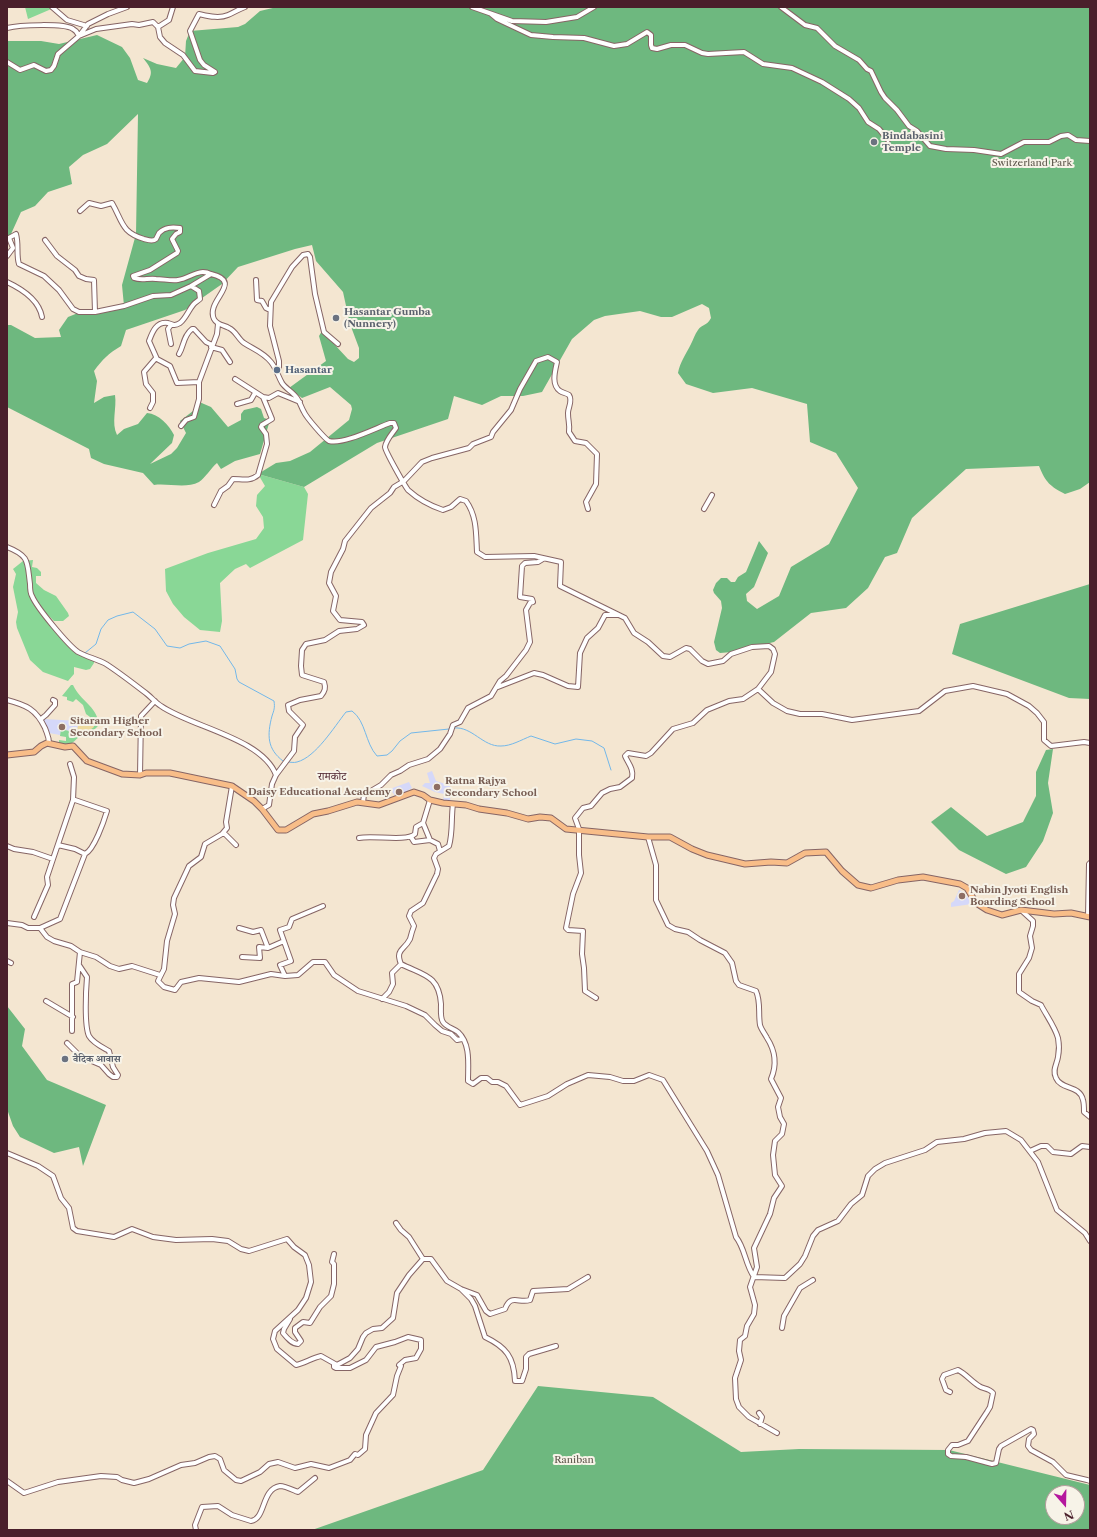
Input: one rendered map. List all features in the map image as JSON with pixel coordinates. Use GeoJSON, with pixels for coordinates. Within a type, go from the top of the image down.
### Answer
{"type":"FeatureCollection","features":[{"type":"Feature","properties":{"kind":"main road"},"geometry":{"type":"LineString","coordinates":[[7,755],[34,752],[41,746],[49,743],[65,747],[72,746],[87,761],[122,774],[140,775],[146,773],[170,773],[232,786],[254,801],[278,830],[281,831],[313,814],[352,803],[363,802],[379,805],[414,792],[423,795],[430,800],[486,811],[507,813],[528,819],[540,817],[551,818],[566,829],[579,829],[648,838],[670,837],[692,849],[734,863],[787,863],[805,853],[826,852],[842,871],[858,885],[871,888],[898,880],[923,877],[960,884],[967,888],[976,903],[987,910],[1002,915],[1021,910],[1054,914],[1071,913],[1089,916]]}},
{"type":"Feature","properties":{"kind":"street"},"geometry":{"type":"LineString","coordinates":[[52,7],[67,20],[86,26]]}},
{"type":"Feature","properties":{"kind":"street"},"geometry":{"type":"LineString","coordinates":[[7,62],[20,70],[34,66],[46,71],[51,70],[58,54],[79,36],[86,26],[108,14],[127,7]]}},
{"type":"Feature","properties":{"kind":"street"},"geometry":{"type":"LineString","coordinates":[[158,27],[169,20],[173,7]]}},
{"type":"Feature","properties":{"kind":"street"},"geometry":{"type":"LineString","coordinates":[[79,36],[103,27],[132,24],[142,25],[150,22],[155,23],[158,27],[160,37],[165,44],[183,56],[195,71],[213,73],[215,72],[209,69],[200,60],[190,31],[199,14],[214,17],[228,15],[245,7]]}},
{"type":"Feature","properties":{"kind":"street"},"geometry":{"type":"LineString","coordinates":[[472,7],[512,21],[546,22],[577,17],[594,7]]}},
{"type":"Feature","properties":{"kind":"street"},"geometry":{"type":"LineString","coordinates":[[781,7],[805,25],[817,28],[835,46],[859,60],[871,71],[880,92],[897,110],[909,126],[917,131],[930,146],[1001,154],[1024,142],[1049,142],[1061,136],[1068,135],[1076,140],[1090,141]]}},
{"type":"Feature","properties":{"kind":"street"},"geometry":{"type":"LineString","coordinates":[[491,14],[496,19],[522,31],[540,36],[584,38],[614,46],[627,44],[647,32],[651,35],[652,48],[657,49],[671,45],[685,45],[702,53],[708,54],[744,52],[763,64],[792,68],[828,85],[859,108],[868,122],[879,128],[888,140]]}},
{"type":"Feature","properties":{"kind":"street"},"geometry":{"type":"LineString","coordinates":[[7,28],[41,25],[69,27],[76,30],[79,36]]}},
{"type":"Feature","properties":{"kind":"street"},"geometry":{"type":"LineString","coordinates":[[80,211],[89,204],[101,206],[112,203],[120,222],[133,236],[151,241],[156,239],[158,235],[167,228],[180,228],[180,232],[172,239],[178,251],[177,253],[150,270],[133,276],[134,278],[142,280],[154,278],[178,280],[198,272],[207,272],[221,278],[225,283],[226,288],[214,303],[212,309],[214,319],[218,324],[229,328],[243,343],[265,356],[270,361],[278,372],[282,383],[300,402],[304,413],[328,441],[344,441],[390,423],[394,423],[396,428],[387,440],[385,448],[387,456],[404,481],[407,489],[426,503],[443,510],[450,507],[460,499],[466,501],[474,514],[477,552],[485,557],[534,556],[561,562],[560,586],[625,618],[634,633],[648,642],[663,656],[670,657],[686,648],[690,649],[702,661],[712,664],[723,661],[731,654],[752,647],[769,646],[773,649],[775,654],[771,672],[758,689],[743,699],[728,701],[707,710],[693,723],[673,729],[651,753],[646,756],[628,753],[625,756],[632,770],[632,778],[620,787],[610,788],[602,793],[591,806],[583,808],[575,818],[579,829],[581,873],[573,894],[566,928],[568,930],[583,931],[582,954],[585,991],[596,998]]}},
{"type":"Feature","properties":{"kind":"street"},"geometry":{"type":"LineString","coordinates":[[7,256],[14,248],[8,238],[16,234],[18,241],[19,264],[44,276],[59,290],[76,311],[95,312],[124,306],[153,296],[171,295],[191,286],[211,274]]}},
{"type":"Feature","properties":{"kind":"street"},"geometry":{"type":"LineString","coordinates":[[45,240],[57,256],[75,270],[79,276],[94,280],[95,312]]}},
{"type":"Feature","properties":{"kind":"street"},"geometry":{"type":"LineString","coordinates":[[278,372],[279,366],[270,326],[271,302],[292,267],[303,255],[308,254],[310,257],[315,294],[324,332],[338,344]]}},
{"type":"Feature","properties":{"kind":"street"},"geometry":{"type":"LineString","coordinates":[[256,280],[257,300],[262,301],[266,308],[270,310]]}},
{"type":"Feature","properties":{"kind":"street"},"geometry":{"type":"LineString","coordinates":[[7,282],[20,289],[37,304],[40,308],[42,317]]}},
{"type":"Feature","properties":{"kind":"street"},"geometry":{"type":"LineString","coordinates":[[191,286],[199,291],[200,299],[194,304],[184,319],[175,325],[165,323],[154,329],[149,343],[156,358],[170,366],[177,383],[199,382]]}},
{"type":"Feature","properties":{"kind":"street"},"geometry":{"type":"LineString","coordinates":[[181,426],[186,420],[194,417],[199,399],[199,382],[217,334],[218,324]]}},
{"type":"Feature","properties":{"kind":"street"},"geometry":{"type":"LineString","coordinates":[[171,325],[168,329],[171,344]]}},
{"type":"Feature","properties":{"kind":"street"},"geometry":{"type":"LineString","coordinates":[[178,354],[181,350],[184,338],[192,329],[194,329],[206,342],[222,350],[230,362]]}},
{"type":"Feature","properties":{"kind":"street"},"geometry":{"type":"LineString","coordinates":[[262,809],[270,805],[272,784],[276,775],[294,751],[295,737],[303,725],[289,711],[288,705],[300,700],[321,696],[326,687],[324,682],[302,675],[301,666],[303,647],[306,644],[325,640],[339,632],[357,629],[364,625],[362,622],[340,620],[334,614],[333,608],[336,596],[328,583],[331,572],[343,549],[345,541],[371,508],[390,494],[394,487],[404,481],[422,462],[469,448],[473,444],[490,437],[492,432],[511,410],[520,389],[536,361],[548,357],[557,362],[554,374],[556,386],[560,392],[567,394],[571,400],[568,411],[570,423],[569,432],[575,440],[586,443],[595,451],[598,457],[596,484],[586,502],[588,509]]}},
{"type":"Feature","properties":{"kind":"street"},"geometry":{"type":"LineString","coordinates":[[150,408],[154,402],[153,393],[146,384],[144,372],[156,358]]}},
{"type":"Feature","properties":{"kind":"street"},"geometry":{"type":"LineString","coordinates":[[214,505],[221,491],[230,484],[232,479],[246,480],[255,478],[258,475],[267,444],[267,440],[261,427],[272,419],[263,397],[259,393],[255,393],[235,379]]}},
{"type":"Feature","properties":{"kind":"street"},"geometry":{"type":"LineString","coordinates":[[567,394],[570,389]]}},
{"type":"Feature","properties":{"kind":"street"},"geometry":{"type":"LineString","coordinates":[[263,397],[269,398],[278,392],[300,402]]}},
{"type":"Feature","properties":{"kind":"street"},"geometry":{"type":"LineString","coordinates":[[237,404],[251,400],[255,393]]}},
{"type":"Feature","properties":{"kind":"street"},"geometry":{"type":"LineString","coordinates":[[704,509],[712,495]]}},
{"type":"Feature","properties":{"kind":"street"},"geometry":{"type":"LineString","coordinates":[[7,546],[20,553],[26,559],[32,595],[70,646],[89,658],[104,663],[155,701],[177,715],[221,732],[254,750],[273,766],[276,775]]}},
{"type":"Feature","properties":{"kind":"street"},"geometry":{"type":"LineString","coordinates":[[363,802],[364,795],[381,785],[390,774],[400,771],[409,765],[423,762],[440,749],[450,734],[453,725],[460,722],[468,708],[491,696],[498,687],[500,681],[506,676],[526,650],[530,642],[526,610],[530,603],[533,602],[532,599],[520,597],[522,566],[524,563],[538,562],[543,559]]}},
{"type":"Feature","properties":{"kind":"street"},"geometry":{"type":"LineString","coordinates":[[498,687],[534,673],[543,675],[568,686],[578,687],[581,663],[580,653],[587,638],[598,628],[605,615],[617,615]]}},
{"type":"Feature","properties":{"kind":"street"},"geometry":{"type":"LineString","coordinates":[[758,689],[773,704],[787,711],[800,714],[822,714],[852,720],[919,711],[945,691],[972,686],[1007,694],[1029,706],[1043,719],[1045,729],[1044,740],[1051,746],[1084,742],[1090,743]]}},
{"type":"Feature","properties":{"kind":"street"},"geometry":{"type":"LineString","coordinates":[[7,700],[24,704],[35,713],[40,719],[49,738],[49,743]]}},
{"type":"Feature","properties":{"kind":"street"},"geometry":{"type":"LineString","coordinates":[[40,719],[55,705],[55,701],[53,700]]}},
{"type":"Feature","properties":{"kind":"street"},"geometry":{"type":"LineString","coordinates":[[140,775],[141,716],[155,701]]}},
{"type":"Feature","properties":{"kind":"street"},"geometry":{"type":"LineString","coordinates":[[34,917],[48,885],[46,877],[73,800],[74,777],[70,764]]}},
{"type":"Feature","properties":{"kind":"street"},"geometry":{"type":"LineString","coordinates":[[232,786],[226,822],[227,828],[222,834],[205,844],[201,857],[189,866],[174,898],[173,905],[175,914],[167,941],[164,969],[158,981],[164,987],[175,990],[181,982],[199,978],[239,982],[271,974],[285,976],[298,975],[313,962],[325,962],[334,975],[358,990],[416,1010],[425,1015],[442,1030],[451,1034],[457,1040],[462,1039]]}},
{"type":"Feature","properties":{"kind":"street"},"geometry":{"type":"LineString","coordinates":[[7,923],[17,924],[28,928],[40,928],[60,919],[85,854],[90,851],[104,822],[107,811],[73,800]]}},
{"type":"Feature","properties":{"kind":"street"},"geometry":{"type":"LineString","coordinates":[[430,800],[423,823],[430,840]]}},
{"type":"Feature","properties":{"kind":"street"},"geometry":{"type":"LineString","coordinates":[[401,964],[399,952],[407,943],[414,926],[410,916],[411,911],[423,903],[428,896],[438,869],[434,858],[436,854],[449,846],[452,837],[451,822],[453,804]]}},
{"type":"Feature","properties":{"kind":"street"},"geometry":{"type":"LineString","coordinates":[[411,837],[414,834],[416,827],[423,823]]}},
{"type":"Feature","properties":{"kind":"street"},"geometry":{"type":"LineString","coordinates":[[222,834],[225,834],[236,845]]}},
{"type":"Feature","properties":{"kind":"street"},"geometry":{"type":"LineString","coordinates":[[359,838],[375,836],[391,838],[411,837]]}},
{"type":"Feature","properties":{"kind":"street"},"geometry":{"type":"LineString","coordinates":[[411,837],[414,842],[430,840],[438,844],[440,851]]}},
{"type":"Feature","properties":{"kind":"street"},"geometry":{"type":"LineString","coordinates":[[648,838],[656,865],[656,900],[668,925],[675,929],[688,932],[700,940],[725,952],[732,963],[736,981],[739,985],[756,991],[759,999],[760,1026],[771,1044],[775,1056],[775,1069],[770,1079],[781,1098],[778,1107],[780,1117],[784,1124],[782,1134],[774,1141],[773,1155],[775,1175],[782,1186],[774,1198],[770,1214],[754,1248],[757,1267],[750,1287],[755,1305],[754,1314],[747,1326],[745,1336],[740,1340],[740,1360],[735,1378],[735,1393],[736,1399],[742,1410],[749,1417],[777,1433]]}},
{"type":"Feature","properties":{"kind":"street"},"geometry":{"type":"LineString","coordinates":[[58,845],[75,849],[85,854]]}},
{"type":"Feature","properties":{"kind":"street"},"geometry":{"type":"LineString","coordinates":[[7,846],[14,849],[33,852],[53,859]]}},
{"type":"Feature","properties":{"kind":"street"},"geometry":{"type":"LineString","coordinates":[[1089,916],[1090,863]]}},
{"type":"Feature","properties":{"kind":"street"},"geometry":{"type":"LineString","coordinates":[[285,976],[280,965],[291,961],[280,930],[289,927],[292,919],[323,906]]}},
{"type":"Feature","properties":{"kind":"street"},"geometry":{"type":"LineString","coordinates":[[1021,910],[1033,921],[1033,926],[1030,936],[1032,948],[1029,958],[1019,974],[1019,992],[1041,1005],[1058,1039],[1058,1057],[1054,1066],[1055,1077],[1067,1088],[1076,1089],[1082,1096],[1084,1112],[1090,1116]]}},
{"type":"Feature","properties":{"kind":"street"},"geometry":{"type":"LineString","coordinates":[[40,928],[54,941],[71,946],[80,952],[96,957],[115,968],[119,969],[132,966],[160,975]]}},
{"type":"Feature","properties":{"kind":"street"},"geometry":{"type":"LineString","coordinates":[[239,928],[253,932],[262,930],[268,948]]}},
{"type":"Feature","properties":{"kind":"street"},"geometry":{"type":"LineString","coordinates":[[242,957],[260,958],[259,947],[268,948],[284,941]]}},
{"type":"Feature","properties":{"kind":"street"},"geometry":{"type":"LineString","coordinates":[[72,1031],[72,984],[77,982],[80,952]]}},
{"type":"Feature","properties":{"kind":"street"},"geometry":{"type":"LineString","coordinates":[[382,999],[389,992],[393,984],[392,973],[401,964]]}},
{"type":"Feature","properties":{"kind":"street"},"geometry":{"type":"LineString","coordinates":[[401,964],[414,969],[433,980],[438,988],[441,1020],[445,1025],[459,1032],[468,1048],[468,1081],[474,1084],[481,1078],[487,1078],[492,1082],[498,1082],[506,1086],[520,1105],[548,1096],[567,1084],[588,1075],[610,1077],[623,1081],[634,1081],[649,1075],[663,1080],[707,1151],[718,1175],[736,1237],[740,1242],[748,1266],[754,1277]]}},
{"type":"Feature","properties":{"kind":"street"},"geometry":{"type":"LineString","coordinates":[[67,1043],[80,1056],[101,1065],[113,1077],[117,1077],[118,1075],[113,1067],[109,1051],[96,1043],[90,1036],[87,1027],[85,991],[87,977],[79,965]]}},
{"type":"Feature","properties":{"kind":"street"},"geometry":{"type":"LineString","coordinates":[[46,1001],[72,1017]]}},
{"type":"Feature","properties":{"kind":"street"},"geometry":{"type":"LineString","coordinates":[[754,1277],[785,1278],[800,1264],[813,1236],[818,1230],[838,1222],[851,1204],[862,1195],[868,1176],[885,1163],[925,1150],[937,1142],[950,1142],[985,1133],[1006,1131],[1021,1140],[1038,1162],[1057,1210],[1085,1233],[1090,1241]]}},
{"type":"Feature","properties":{"kind":"street"},"geometry":{"type":"LineString","coordinates":[[1030,1151],[1041,1146],[1047,1146],[1053,1152],[1071,1154],[1082,1146],[1090,1147]]}},
{"type":"Feature","properties":{"kind":"street"},"geometry":{"type":"LineString","coordinates":[[7,1153],[38,1166],[53,1176],[61,1198],[69,1208],[73,1228],[77,1231],[114,1237],[132,1229],[153,1237],[176,1240],[212,1239],[228,1241],[241,1249],[249,1251],[287,1239],[294,1247],[305,1254],[309,1265],[311,1282],[306,1298],[298,1310],[275,1331],[273,1339],[276,1349],[296,1365],[321,1356],[334,1364],[334,1367],[336,1368],[350,1368],[366,1360],[376,1347],[408,1337],[421,1340],[421,1349],[416,1358],[405,1360],[399,1365],[401,1366],[393,1395],[376,1413],[366,1435],[366,1449],[358,1455],[355,1454],[350,1460],[336,1466],[329,1468],[311,1464],[295,1468],[278,1462],[269,1464],[260,1472],[241,1481],[236,1480],[224,1470],[220,1458],[209,1456],[195,1463],[181,1465],[149,1480],[134,1482],[122,1480],[117,1477],[101,1476],[58,1482],[24,1493],[7,1482]]}},
{"type":"Feature","properties":{"kind":"street"},"geometry":{"type":"LineString","coordinates":[[396,1223],[409,1237],[423,1260]]}},
{"type":"Feature","properties":{"kind":"street"},"geometry":{"type":"LineString","coordinates":[[290,1318],[284,1329],[284,1333],[287,1339],[295,1344],[298,1344],[301,1341],[295,1332],[295,1328],[300,1324],[310,1323],[320,1307],[331,1296],[334,1284],[334,1264],[332,1262],[334,1254]]}},
{"type":"Feature","properties":{"kind":"street"},"geometry":{"type":"LineString","coordinates":[[334,1364],[337,1365],[350,1358],[358,1349],[366,1333],[373,1329],[382,1328],[393,1318],[397,1293],[409,1275],[423,1260],[431,1259],[447,1281],[461,1289],[477,1295],[486,1311],[490,1314],[505,1310],[510,1302],[515,1299],[530,1300],[533,1291],[568,1289],[588,1277]]}},
{"type":"Feature","properties":{"kind":"street"},"geometry":{"type":"LineString","coordinates":[[782,1328],[784,1316],[800,1288],[813,1280]]}},
{"type":"Feature","properties":{"kind":"street"},"geometry":{"type":"LineString","coordinates":[[461,1289],[471,1299],[475,1306],[485,1337],[500,1346],[509,1356],[514,1367],[515,1381],[522,1381],[526,1369],[526,1356],[556,1346]]}},
{"type":"Feature","properties":{"kind":"street"},"geometry":{"type":"LineString","coordinates":[[950,1392],[946,1390],[942,1379],[944,1375],[958,1370],[981,1387],[989,1389],[993,1393],[987,1412],[968,1441],[952,1445],[948,1450],[948,1454],[951,1456],[966,1457],[992,1464],[996,1463],[1001,1446],[1031,1429],[1034,1434],[1029,1439],[1028,1446],[1031,1450],[1053,1462],[1066,1475],[1090,1481]]}},
{"type":"Feature","properties":{"kind":"street"},"geometry":{"type":"LineString","coordinates":[[759,1413],[762,1417],[760,1424]]}},
{"type":"Feature","properties":{"kind":"street"},"geometry":{"type":"LineString","coordinates":[[196,1530],[195,1525],[202,1507],[218,1506],[232,1514],[254,1521],[259,1516],[265,1498],[275,1488],[280,1486],[298,1492],[315,1478]]}},
{"type":"Feature","properties":{"kind":"shaded area","name":"Sitaram Higher Secondary School"},"geometry":{"type":"Polygon","coordinates":[[[44,719],[79,721],[76,735],[68,733],[69,731],[62,729],[60,735],[49,733],[43,723],[44,719]]]}},
{"type":"Feature","properties":{"kind":"shaded area","name":"Ratna Rajya Secondary School"},"geometry":{"type":"Polygon","coordinates":[[[432,771],[436,781],[449,785],[451,788],[450,802],[443,801],[444,794],[422,786],[425,783],[430,783],[427,773],[432,771]]]}},
{"type":"Feature","properties":{"kind":"shaded area","name":"Daisy Educational Academy"},"geometry":{"type":"Polygon","coordinates":[[[409,782],[412,788],[396,797],[390,789],[409,782]]]}},
{"type":"Feature","properties":{"kind":"shaded area","name":"Nabin Jyoti English Boarding School"},"geometry":{"type":"Polygon","coordinates":[[[959,890],[964,892],[972,904],[951,907],[951,903],[954,901],[959,890]]]}},
{"type":"Feature","properties":{"kind":"green space"},"geometry":{"type":"Polygon","coordinates":[[[25,7],[56,7],[28,19],[25,7]]]}},
{"type":"Feature","properties":{"kind":"green space","name":"Switzerland Park"},"geometry":{"type":"Polygon","coordinates":[[[277,7],[1090,7],[1090,482],[1080,489],[1065,494],[1049,483],[1039,466],[966,469],[912,518],[897,553],[885,557],[868,588],[846,608],[811,613],[774,642],[732,652],[720,653],[716,650],[714,642],[722,608],[721,601],[713,590],[716,583],[721,578],[727,578],[731,582],[735,582],[738,577],[746,572],[759,541],[768,553],[754,587],[746,594],[747,601],[757,609],[779,596],[791,567],[829,544],[858,488],[836,453],[810,442],[807,404],[752,388],[713,393],[686,384],[678,373],[679,369],[697,332],[711,318],[709,308],[702,304],[672,317],[661,317],[640,311],[605,316],[594,320],[572,339],[542,392],[523,396],[501,396],[482,405],[454,396],[448,419],[377,443],[304,487],[258,474],[276,463],[290,461],[310,452],[349,420],[352,409],[351,405],[330,387],[302,398],[289,388],[326,361],[319,336],[322,331],[348,359],[354,362],[359,358],[359,348],[350,324],[343,292],[316,261],[312,245],[238,267],[222,284],[185,310],[126,330],[121,346],[106,357],[94,371],[97,381],[94,403],[104,397],[115,395],[114,426],[117,435],[124,429],[138,424],[147,413],[156,415],[172,431],[174,435],[172,443],[150,464],[171,454],[177,448],[186,433],[180,421],[193,411],[197,401],[211,407],[228,427],[241,420],[241,414],[244,410],[257,407],[261,409],[264,418],[270,420],[260,454],[235,461],[221,469],[217,463],[199,482],[188,485],[154,485],[143,473],[104,464],[91,458],[89,449],[7,407],[7,325],[11,325],[35,338],[61,337],[59,330],[68,317],[78,313],[124,306],[122,285],[136,234],[138,114],[107,144],[83,155],[69,167],[72,184],[48,192],[35,206],[21,212],[11,234],[7,238],[7,41],[41,41],[59,44],[97,35],[122,47],[130,58],[138,80],[147,83],[151,70],[143,58],[157,64],[176,68],[185,57],[186,41],[190,31],[238,27],[245,24],[260,11],[277,7]]]}},
{"type":"Feature","properties":{"kind":"green space"},"geometry":{"type":"Polygon","coordinates":[[[258,474],[304,487],[308,494],[303,540],[250,568],[246,564],[235,569],[220,583],[222,621],[220,632],[200,630],[184,617],[173,604],[166,591],[165,569],[208,553],[256,539],[264,528],[263,517],[256,506],[257,495],[265,486],[258,474]]]}},
{"type":"Feature","properties":{"kind":"green space"},"geometry":{"type":"Polygon","coordinates":[[[33,560],[32,567],[37,568],[41,572],[41,576],[36,576],[36,583],[44,590],[56,596],[69,616],[63,621],[54,621],[47,614],[45,616],[83,656],[94,661],[90,669],[86,670],[74,667],[74,674],[68,681],[43,672],[30,660],[17,628],[16,622],[18,612],[13,587],[16,574],[13,569],[23,561],[33,560]]]}},
{"type":"Feature","properties":{"kind":"green space"},"geometry":{"type":"Polygon","coordinates":[[[1090,584],[1090,699],[1069,698],[952,654],[960,624],[1090,584]]]}},
{"type":"Feature","properties":{"kind":"green space"},"geometry":{"type":"Polygon","coordinates":[[[71,685],[73,685],[80,696],[95,712],[99,724],[95,729],[80,736],[72,743],[59,744],[59,740],[66,741],[66,737],[60,736],[61,729],[76,735],[95,724],[86,714],[83,705],[76,699],[73,702],[67,700],[67,697],[62,696],[71,685]]]}},
{"type":"Feature","properties":{"kind":"green space"},"geometry":{"type":"Polygon","coordinates":[[[1053,749],[1048,783],[1053,813],[1043,841],[1026,867],[1006,874],[959,850],[931,822],[951,807],[987,836],[1023,822],[1036,796],[1036,772],[1046,750],[1053,749]]]}},
{"type":"Feature","properties":{"kind":"green space"},"geometry":{"type":"Polygon","coordinates":[[[7,1006],[25,1029],[22,1046],[47,1080],[106,1105],[83,1166],[79,1147],[54,1153],[20,1137],[13,1126],[7,1109],[7,1006]]]}},
{"type":"Feature","properties":{"kind":"green space","name":"Raniban"},"geometry":{"type":"Polygon","coordinates":[[[538,1386],[653,1397],[741,1452],[799,1449],[949,1450],[1090,1485],[1090,1530],[312,1530],[483,1470],[538,1386]]]}},
{"type":"Feature","properties":{"kind":"sand"},"geometry":{"type":"Polygon","coordinates":[[[79,721],[93,722],[94,727],[76,735],[79,721]]]}},
{"type":"Feature","properties":{"kind":"waterway"},"geometry":{"type":"LineString","coordinates":[[85,653],[96,644],[101,629],[108,620],[133,612],[155,629],[167,646],[180,648],[189,644],[206,641],[220,646],[235,669],[239,682],[274,701],[269,735],[274,752],[283,761]]}},
{"type":"Feature","properties":{"kind":"waterway"},"geometry":{"type":"LineString","coordinates":[[288,762],[297,762],[304,759],[318,748],[346,712],[352,711],[357,715],[370,745],[377,756],[387,755],[400,741],[411,733],[449,729]]}},
{"type":"Feature","properties":{"kind":"waterway"},"geometry":{"type":"LineString","coordinates":[[454,728],[466,730],[489,743],[501,746],[508,745],[531,736],[555,744],[576,739],[592,741],[604,748],[611,770]]}},
{"type":"Feature","properties":{"kind":"place","name":"Bindabasini Temple"},"geometry":{"type":"Point","coordinates":[874,142]}},
{"type":"Feature","properties":{"kind":"place","name":"Hasantar Gumba (Nunnery)"},"geometry":{"type":"Point","coordinates":[336,318]}},
{"type":"Feature","properties":{"kind":"place","name":"Hasantar"},"geometry":{"type":"Point","coordinates":[277,370]}},
{"type":"Feature","properties":{"kind":"place","name":"Sitaram Higher Secondary School"},"geometry":{"type":"Point","coordinates":[62,727]}},
{"type":"Feature","properties":{"kind":"place","name":"Ratna Rajya Secondary School"},"geometry":{"type":"Point","coordinates":[437,787]}},
{"type":"Feature","properties":{"kind":"place","name":"Daisy Educational Academy"},"geometry":{"type":"Point","coordinates":[399,792]}},
{"type":"Feature","properties":{"kind":"place","name":"Nabin Jyoti English Boarding School"},"geometry":{"type":"Point","coordinates":[962,896]}},
{"type":"Feature","properties":{"kind":"place","name":"वैदिक आवास"},"geometry":{"type":"Point","coordinates":[65,1059]}},
{"type":"Feature","properties":{"kind":"district","name":"रामकोट"},"geometry":{"type":"Point","coordinates":[332,777]}}]}
